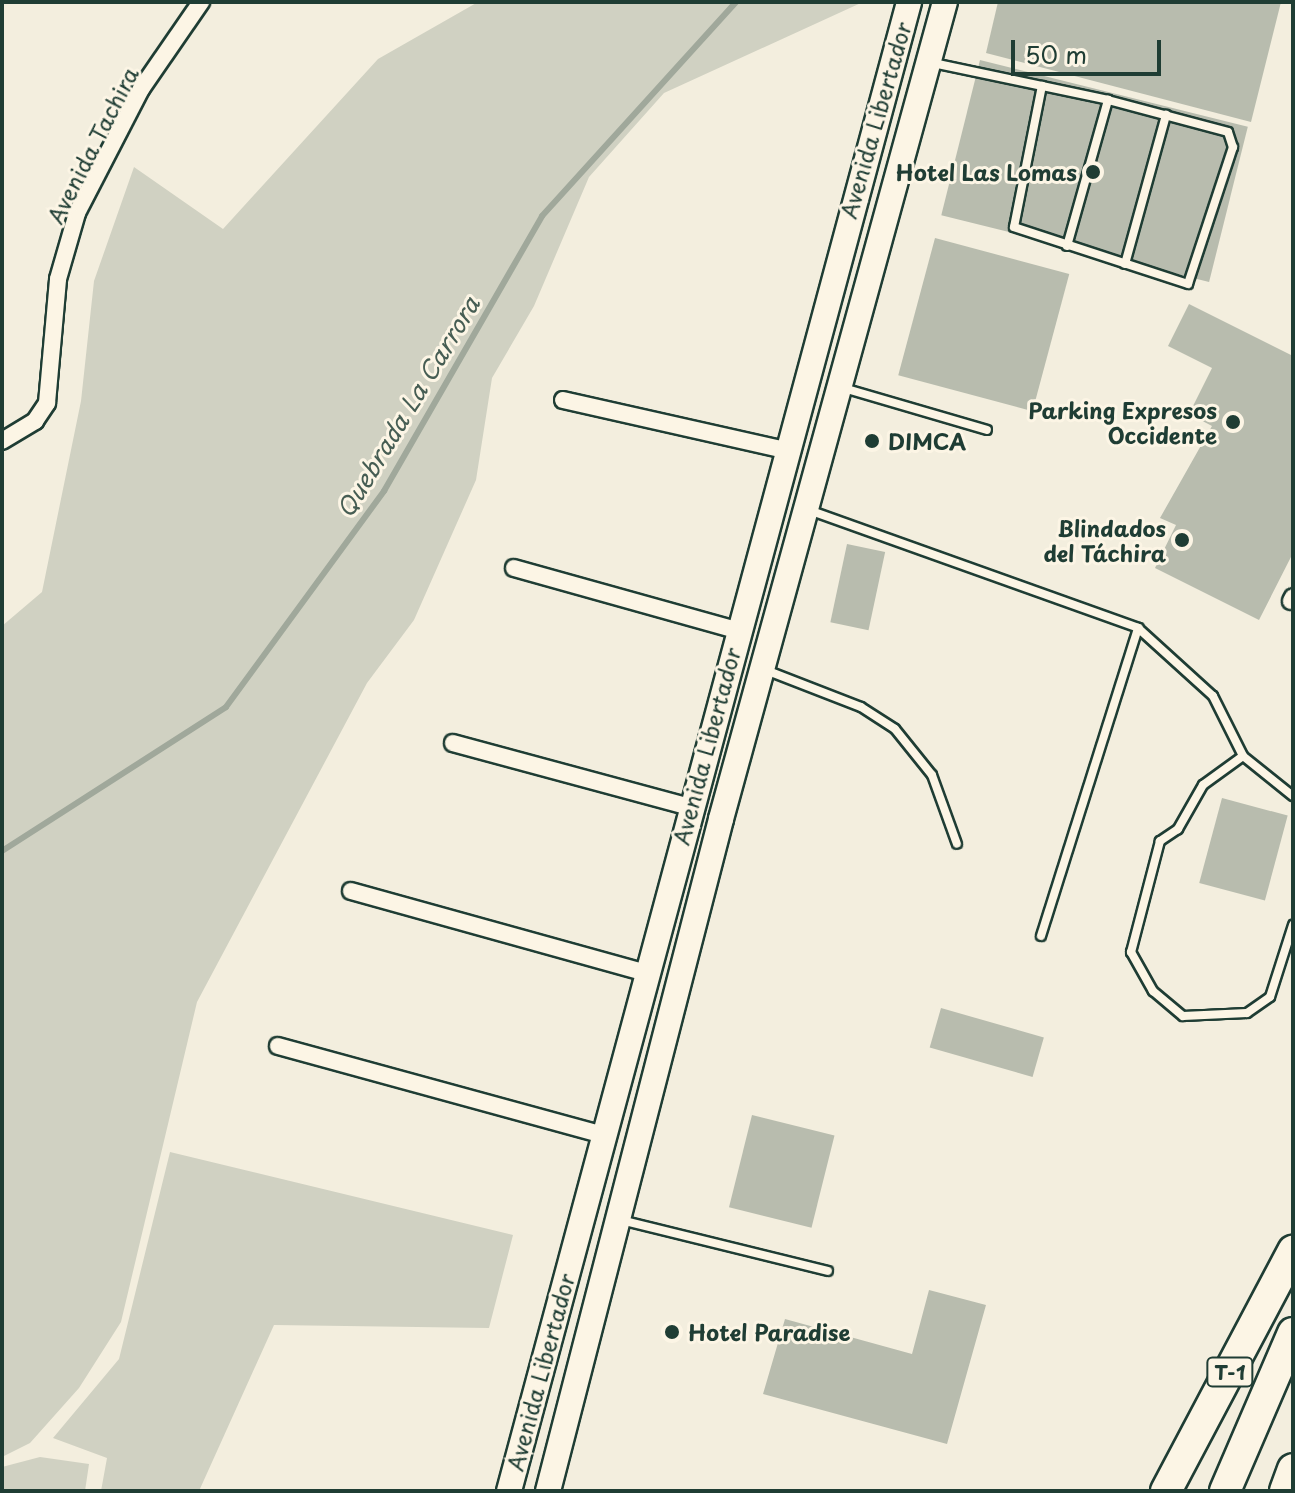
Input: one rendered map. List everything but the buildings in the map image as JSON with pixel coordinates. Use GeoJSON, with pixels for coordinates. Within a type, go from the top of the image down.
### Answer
{"type":"FeatureCollection","features":[{"type":"Feature","properties":{"kind":"highway","name":"T-1"},"geometry":{"type":"LineString","coordinates":[[1166,1491],[1293,1251]]}},
{"type":"Feature","properties":{"kind":"highway"},"geometry":{"type":"LineString","coordinates":[[1225,1491],[1293,1333]]}},
{"type":"Feature","properties":{"kind":"highway"},"geometry":{"type":"LineString","coordinates":[[1285,1491],[1293,1469]]}},
{"type":"Feature","properties":{"kind":"main road","name":"Avenida Libertador"},"geometry":{"type":"LineString","coordinates":[[509,1491],[784,450],[909,2]]}},
{"type":"Feature","properties":{"kind":"main road","name":"Avenida Libertador"},"geometry":{"type":"LineString","coordinates":[[548,1491],[762,669],[945,2]]}},
{"type":"Feature","properties":{"kind":"street","name":"Avenida Tachira"},"geometry":{"type":"LineString","coordinates":[[2,441],[35,421],[47,403],[58,279],[77,213],[141,89],[201,2]]}},
{"type":"Feature","properties":{"kind":"street"},"geometry":{"type":"LineString","coordinates":[[563,400],[784,450]]}},
{"type":"Feature","properties":{"kind":"street"},"geometry":{"type":"LineString","coordinates":[[514,568],[736,630]]}},
{"type":"Feature","properties":{"kind":"street"},"geometry":{"type":"LineString","coordinates":[[453,743],[690,807]]}},
{"type":"Feature","properties":{"kind":"street"},"geometry":{"type":"LineString","coordinates":[[351,891],[647,973]]}},
{"type":"Feature","properties":{"kind":"street"},"geometry":{"type":"LineString","coordinates":[[278,1046],[603,1135]]}},
{"type":"Feature","properties":{"kind":"lane"},"geometry":{"type":"LineString","coordinates":[[929,62],[1108,100],[1228,132],[1233,147],[1188,284],[1018,232],[1013,222],[1042,86]]}},
{"type":"Feature","properties":{"kind":"lane"},"geometry":{"type":"LineString","coordinates":[[1067,246],[1108,100]]}},
{"type":"Feature","properties":{"kind":"lane"},"geometry":{"type":"LineString","coordinates":[[1125,264],[1166,115]]}},
{"type":"Feature","properties":{"kind":"lane"},"geometry":{"type":"LineString","coordinates":[[840,387],[987,430]]}},
{"type":"Feature","properties":{"kind":"lane"},"geometry":{"type":"LineString","coordinates":[[806,509],[1138,628],[1213,696],[1243,756],[1293,796]]}},
{"type":"Feature","properties":{"kind":"lane"},"geometry":{"type":"LineString","coordinates":[[1041,936],[1138,628]]}},
{"type":"Feature","properties":{"kind":"lane"},"geometry":{"type":"LineString","coordinates":[[762,669],[861,707],[895,729],[932,775],[957,844]]}},
{"type":"Feature","properties":{"kind":"lane"},"geometry":{"type":"LineString","coordinates":[[1243,756],[1203,785],[1178,829],[1160,841],[1131,952],[1153,991],[1183,1016],[1247,1013],[1270,997],[1293,925]]}},
{"type":"Feature","properties":{"kind":"lane"},"geometry":{"type":"LineString","coordinates":[[620,1219],[828,1271]]}},
{"type":"Feature","properties":{"kind":"shaded area"},"geometry":{"type":"Polygon","coordinates":[[[478,2],[863,2],[664,93],[589,177],[534,306],[492,378],[476,480],[414,620],[367,683],[197,1002],[121,1322],[79,1388],[30,1443],[2,1457],[2,626],[42,592],[81,401],[94,281],[134,167],[223,229],[378,59],[478,2]]]}},
{"type":"Feature","properties":{"kind":"shaded area"},"geometry":{"type":"Polygon","coordinates":[[[170,1152],[513,1235],[489,1328],[274,1325],[199,1491],[101,1491],[107,1458],[53,1438],[119,1359],[170,1152]]]}},
{"type":"Feature","properties":{"kind":"shaded area"},"geometry":{"type":"Polygon","coordinates":[[[40,1457],[89,1464],[85,1491],[2,1491],[2,1467],[40,1457]]]}},
{"type":"Feature","properties":{"kind":"waterway","name":"Quebrada La Carrora"},"geometry":{"type":"LineString","coordinates":[[2,851],[226,707],[384,491],[542,216],[736,2]]}},
{"type":"Feature","properties":{"kind":"place","name":"Hotel Las Lomas"},"geometry":{"type":"Point","coordinates":[1093,172]}},
{"type":"Feature","properties":{"kind":"place","name":"Parking Expresos Occidente"},"geometry":{"type":"Point","coordinates":[1233,422]}},
{"type":"Feature","properties":{"kind":"place","name":"DIMCA"},"geometry":{"type":"Point","coordinates":[872,441]}},
{"type":"Feature","properties":{"kind":"place","name":"Blindados del Táchira"},"geometry":{"type":"Point","coordinates":[1182,540]}},
{"type":"Feature","properties":{"kind":"place","name":"Hotel Paradise"},"geometry":{"type":"Point","coordinates":[672,1332]}}]}
